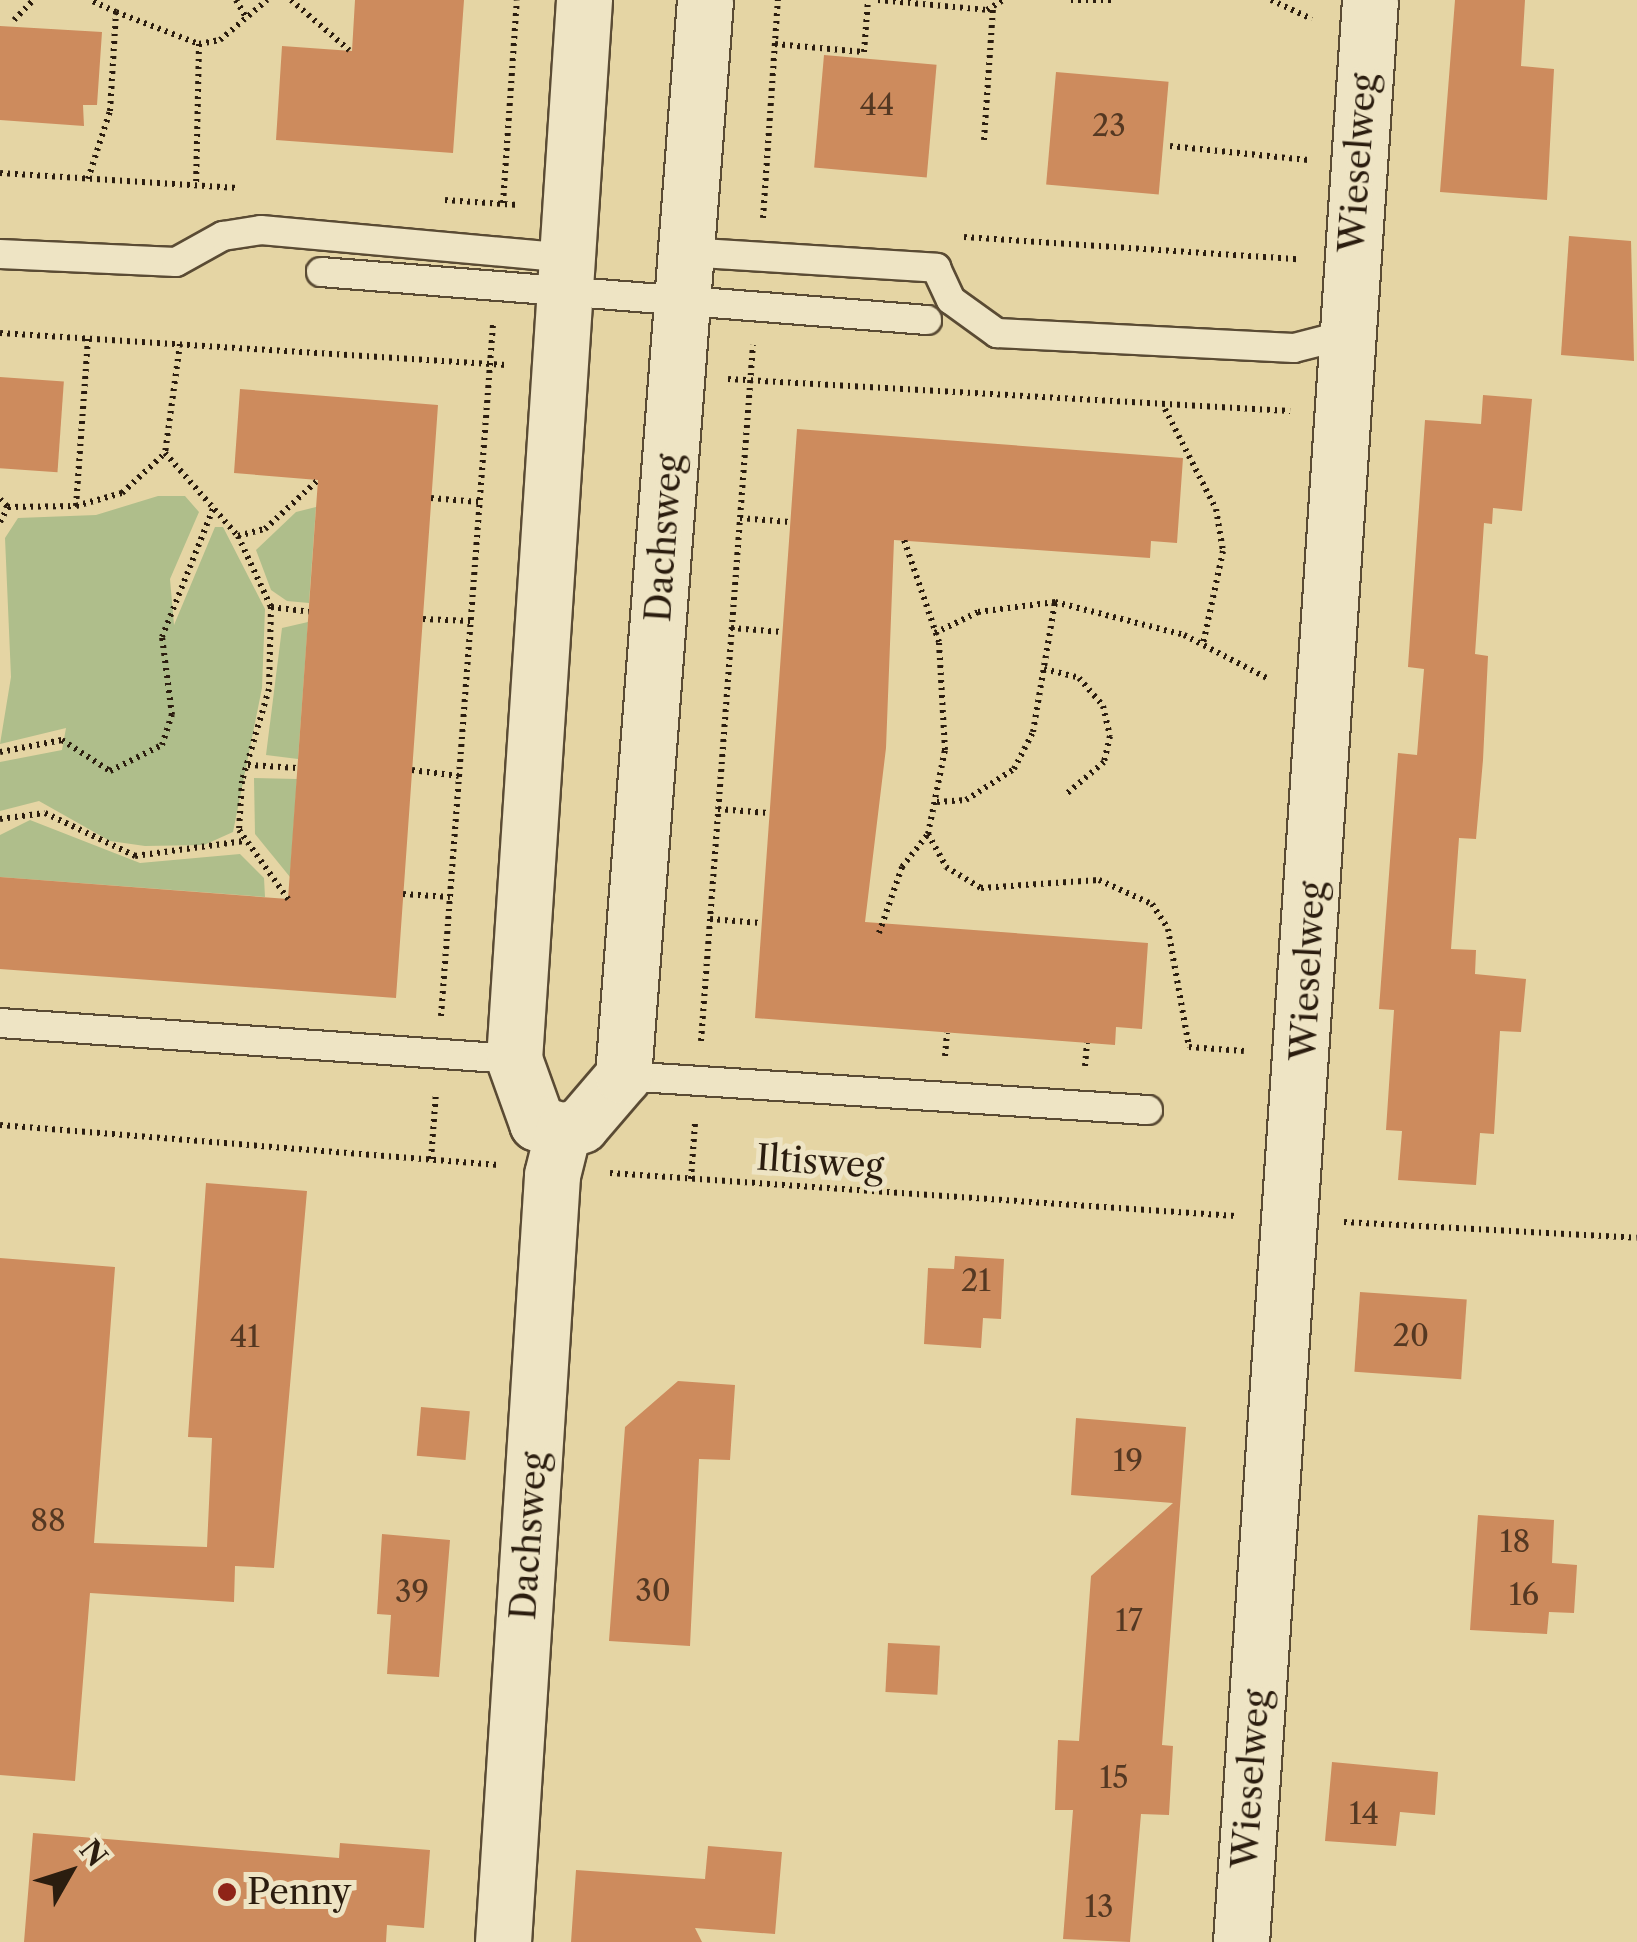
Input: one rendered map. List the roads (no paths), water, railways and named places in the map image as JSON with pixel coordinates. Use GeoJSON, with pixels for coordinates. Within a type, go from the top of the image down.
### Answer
{"type":"FeatureCollection","features":[{"type":"Feature","properties":{"kind":"street"},"geometry":{"type":"LineString","coordinates":[[584,0],[514,1059],[537,1123],[558,1150],[624,1076]]}},
{"type":"Feature","properties":{"kind":"street","name":"Dachsweg"},"geometry":{"type":"LineString","coordinates":[[624,1076],[705,0]]}},
{"type":"Feature","properties":{"kind":"street","name":"Wieselweg"},"geometry":{"type":"LineString","coordinates":[[1242,1942],[1285,1219],[1370,0]]}},
{"type":"Feature","properties":{"kind":"street","name":"Dachsweg"},"geometry":{"type":"LineString","coordinates":[[503,1942],[558,1150]]}},
{"type":"Feature","properties":{"kind":"lane"},"geometry":{"type":"LineString","coordinates":[[0,254],[176,262],[223,236],[262,230],[500,252],[564,275]]}},
{"type":"Feature","properties":{"kind":"lane"},"geometry":{"type":"LineString","coordinates":[[321,272],[496,286],[564,275],[683,276],[760,256],[936,268],[951,300],[997,333],[1294,348],[1344,335]]}},
{"type":"Feature","properties":{"kind":"lane"},"geometry":{"type":"LineString","coordinates":[[683,276],[756,306],[926,320]]}},
{"type":"Feature","properties":{"kind":"lane"},"geometry":{"type":"LineString","coordinates":[[0,1023],[514,1059]]}},
{"type":"Feature","properties":{"kind":"lane"},"geometry":{"type":"LineString","coordinates":[[624,1076],[1148,1110]]}},
{"type":"Feature","properties":{"kind":"place","name":"Penny"},"geometry":{"type":"Point","coordinates":[227,1892]}}]}
